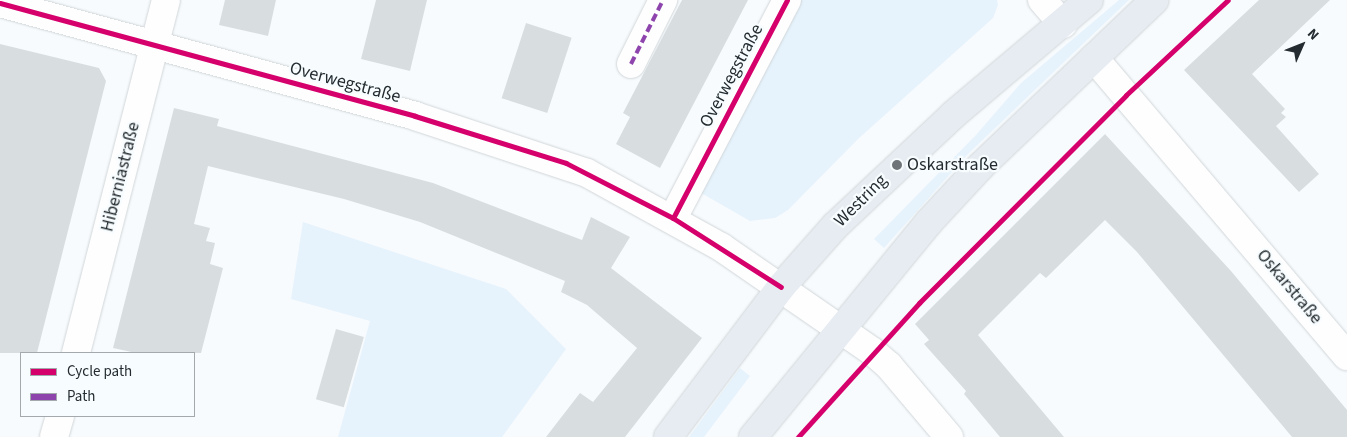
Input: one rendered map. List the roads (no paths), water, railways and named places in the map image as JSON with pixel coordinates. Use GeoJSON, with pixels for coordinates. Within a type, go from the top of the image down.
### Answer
{"type":"FeatureCollection","features":[{"type":"Feature","properties":{"kind":"main road","name":"Westring"},"geometry":{"type":"LineString","coordinates":[[668,437],[781,287],[835,226],[897,165],[1089,0]]}},
{"type":"Feature","properties":{"kind":"main road"},"geometry":{"type":"LineString","coordinates":[[753,437],[929,222],[981,166],[1155,0]]}},
{"type":"Feature","properties":{"kind":"street","name":"Hiberniastraße"},"geometry":{"type":"LineString","coordinates":[[76,352],[166,0]]}},
{"type":"Feature","properties":{"kind":"street"},"geometry":{"type":"LineString","coordinates":[[631,64],[664,0]]}},
{"type":"Feature","properties":{"kind":"street","name":"Overwegstraße"},"geometry":{"type":"LineString","coordinates":[[673,218],[787,0]]}},
{"type":"Feature","properties":{"kind":"street"},"geometry":{"type":"LineString","coordinates":[[1042,0],[1063,24]]}},
{"type":"Feature","properties":{"kind":"street","name":"Overwegstraße"},"geometry":{"type":"LineString","coordinates":[[0,3],[415,116],[566,163],[673,218],[781,287],[840,329],[889,366],[949,437]]}},
{"type":"Feature","properties":{"kind":"street","name":"Oskarstraße"},"geometry":{"type":"LineString","coordinates":[[1094,58],[1347,356]]}},
{"type":"Feature","properties":{"kind":"street"},"geometry":{"type":"LineString","coordinates":[[54,437],[60,417]]}},
{"type":"Feature","properties":{"kind":"place","name":"Oskarstraße"},"geometry":{"type":"Point","coordinates":[897,165]}}]}
